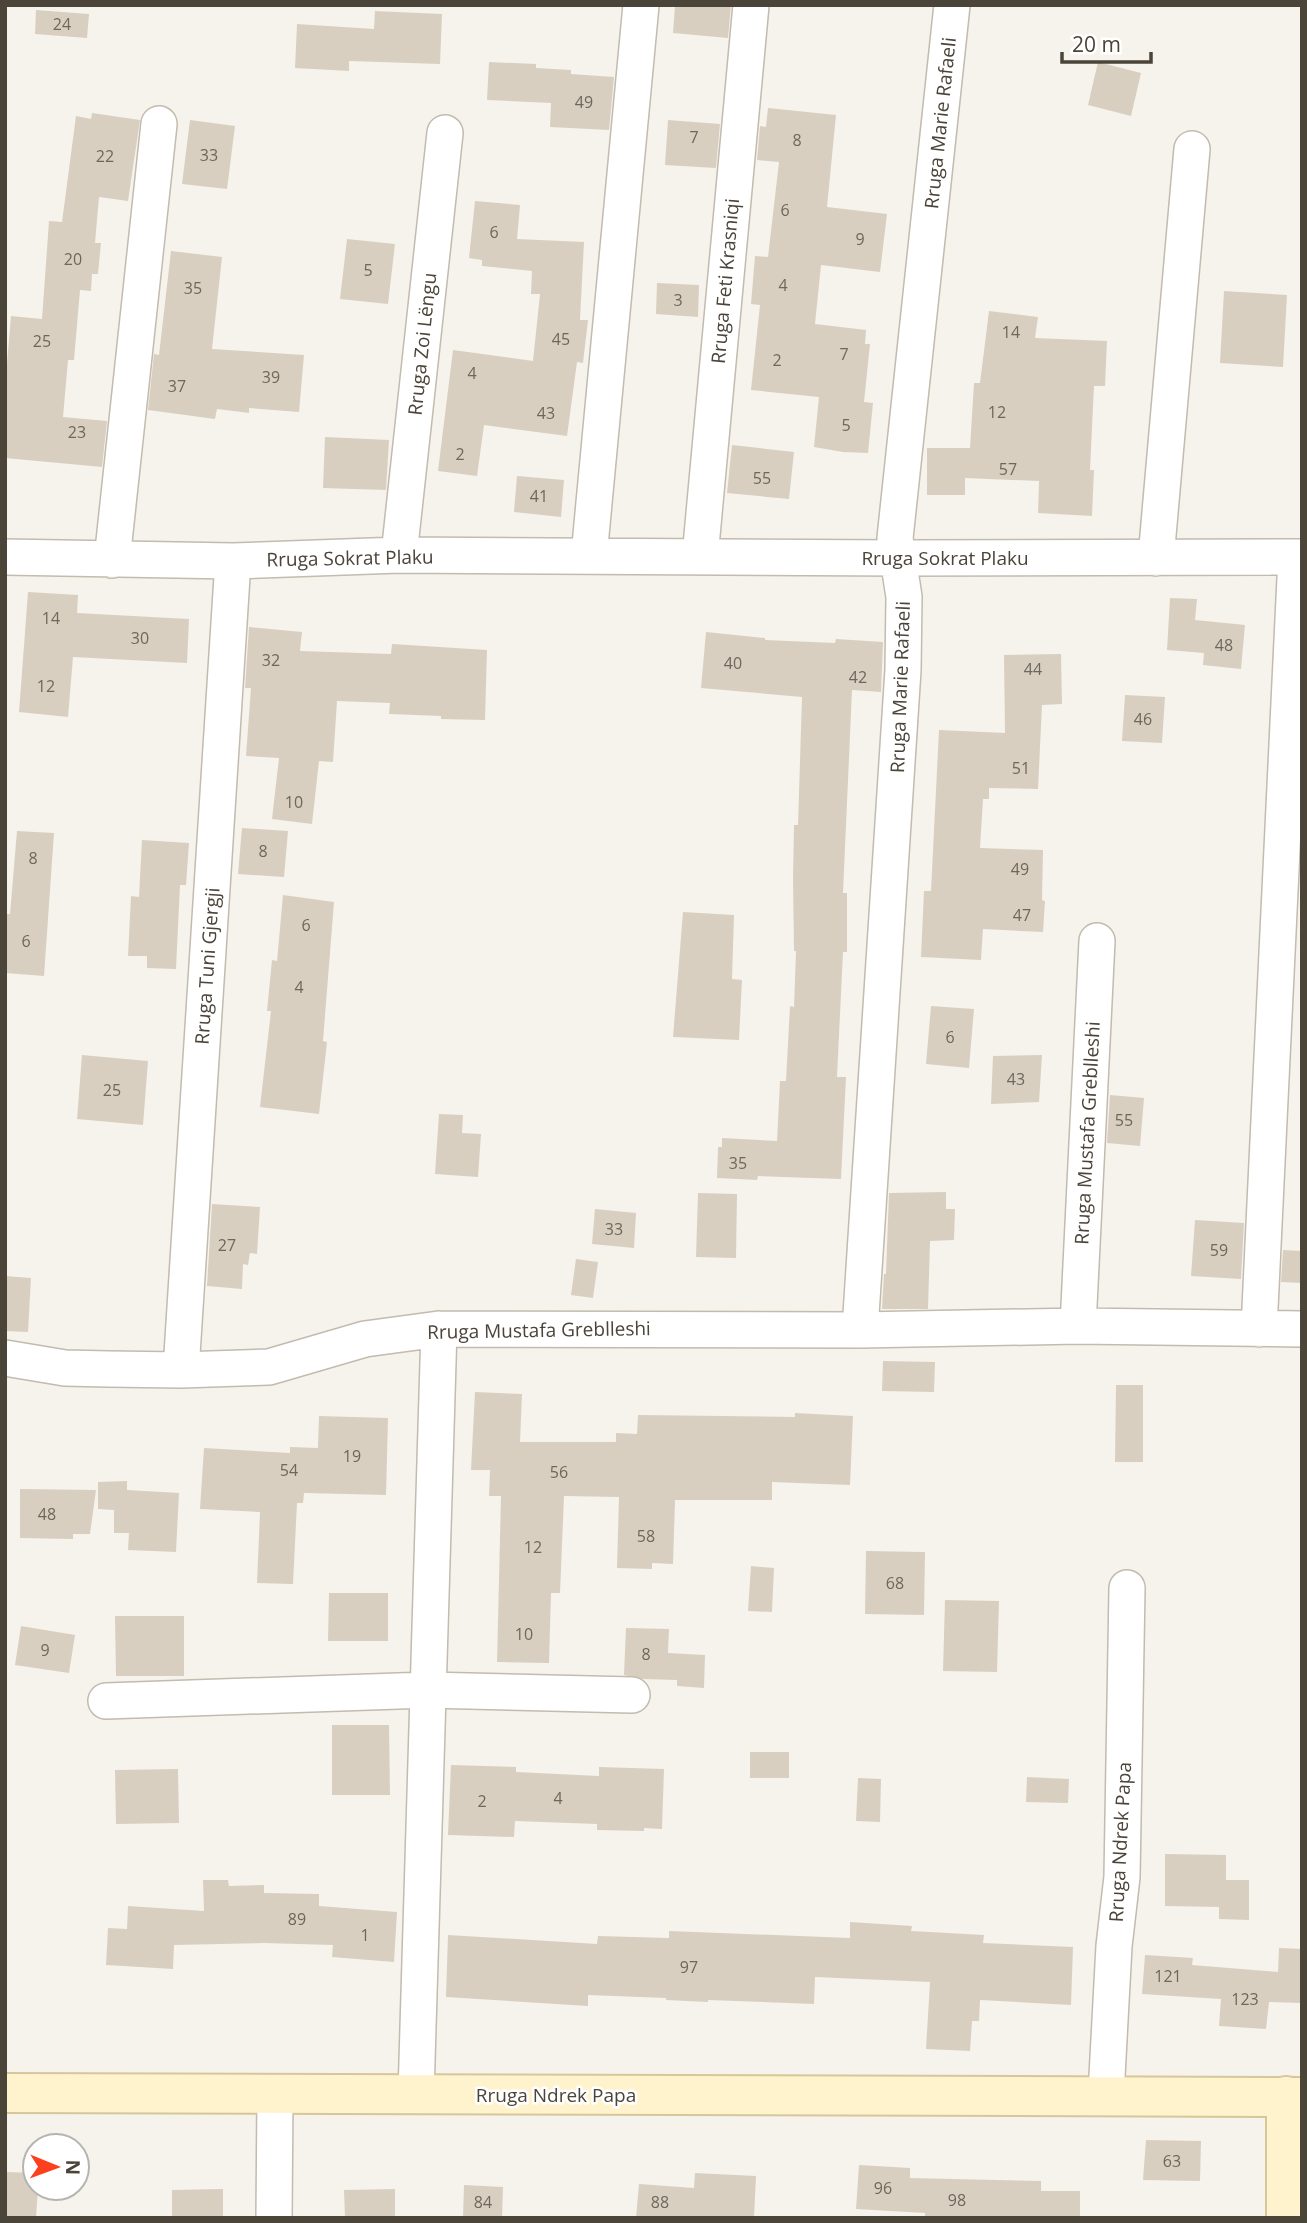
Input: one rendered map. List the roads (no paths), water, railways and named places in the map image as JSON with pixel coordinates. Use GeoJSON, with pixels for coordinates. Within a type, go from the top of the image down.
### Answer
{"type":"FeatureCollection","features":[{"type":"Feature","properties":{"kind":"street"},"geometry":{"type":"LineString","coordinates":[[589,556],[641,5]]}},
{"type":"Feature","properties":{"kind":"street","name":"Rruga Feti Krasniqi"},"geometry":{"type":"LineString","coordinates":[[700,557],[751,5]]}},
{"type":"Feature","properties":{"kind":"street","name":"Rruga Marie Rafaeli"},"geometry":{"type":"LineString","coordinates":[[860,1329],[903,670],[904,597],[895,538],[952,5]]}},
{"type":"Feature","properties":{"kind":"street"},"geometry":{"type":"LineString","coordinates":[[112,560],[159,124]]}},
{"type":"Feature","properties":{"kind":"street","name":"Rruga Zoi Lëngu"},"geometry":{"type":"LineString","coordinates":[[399,555],[445,133]]}},
{"type":"Feature","properties":{"kind":"street"},"geometry":{"type":"LineString","coordinates":[[1156,558],[1192,149]]}},
{"type":"Feature","properties":{"kind":"street","name":"Rruga Sokrat Plaku"},"geometry":{"type":"LineString","coordinates":[[5,557],[233,561],[399,555],[1299,557]]}},
{"type":"Feature","properties":{"kind":"street"},"geometry":{"type":"LineString","coordinates":[[1259,1329],[1299,557]]}},
{"type":"Feature","properties":{"kind":"street","name":"Rruga Tuni Gjergji"},"geometry":{"type":"LineString","coordinates":[[181,1370],[233,561]]}},
{"type":"Feature","properties":{"kind":"street","name":"Rruga Mustafa Greblleshi"},"geometry":{"type":"LineString","coordinates":[[1078,1326],[1097,941]]}},
{"type":"Feature","properties":{"kind":"street","name":"Rruga Mustafa Greblleshi"},"geometry":{"type":"LineString","coordinates":[[5,1358],[65,1368],[181,1370],[270,1367],[365,1339],[439,1329],[1078,1326],[1302,1329]]}},
{"type":"Feature","properties":{"kind":"street"},"geometry":{"type":"LineString","coordinates":[[416,2094],[439,1329]]}},
{"type":"Feature","properties":{"kind":"street","name":"Rruga Ndrek Papa"},"geometry":{"type":"LineString","coordinates":[[1106,2095],[1114,1946],[1122,1877],[1127,1588]]}},
{"type":"Feature","properties":{"kind":"street"},"geometry":{"type":"LineString","coordinates":[[106,1701],[427,1690],[632,1695]]}},
{"type":"Feature","properties":{"kind":"street","name":"Rruga Ndrek Papa"},"geometry":{"type":"LineString","coordinates":[[5,2093],[1294,2096]]}},
{"type":"Feature","properties":{"kind":"street"},"geometry":{"type":"LineString","coordinates":[[274,2218],[275,2095]]}},
{"type":"Feature","properties":{"kind":"street"},"geometry":{"type":"LineString","coordinates":[[1286,2218],[1294,2096]]}}]}
